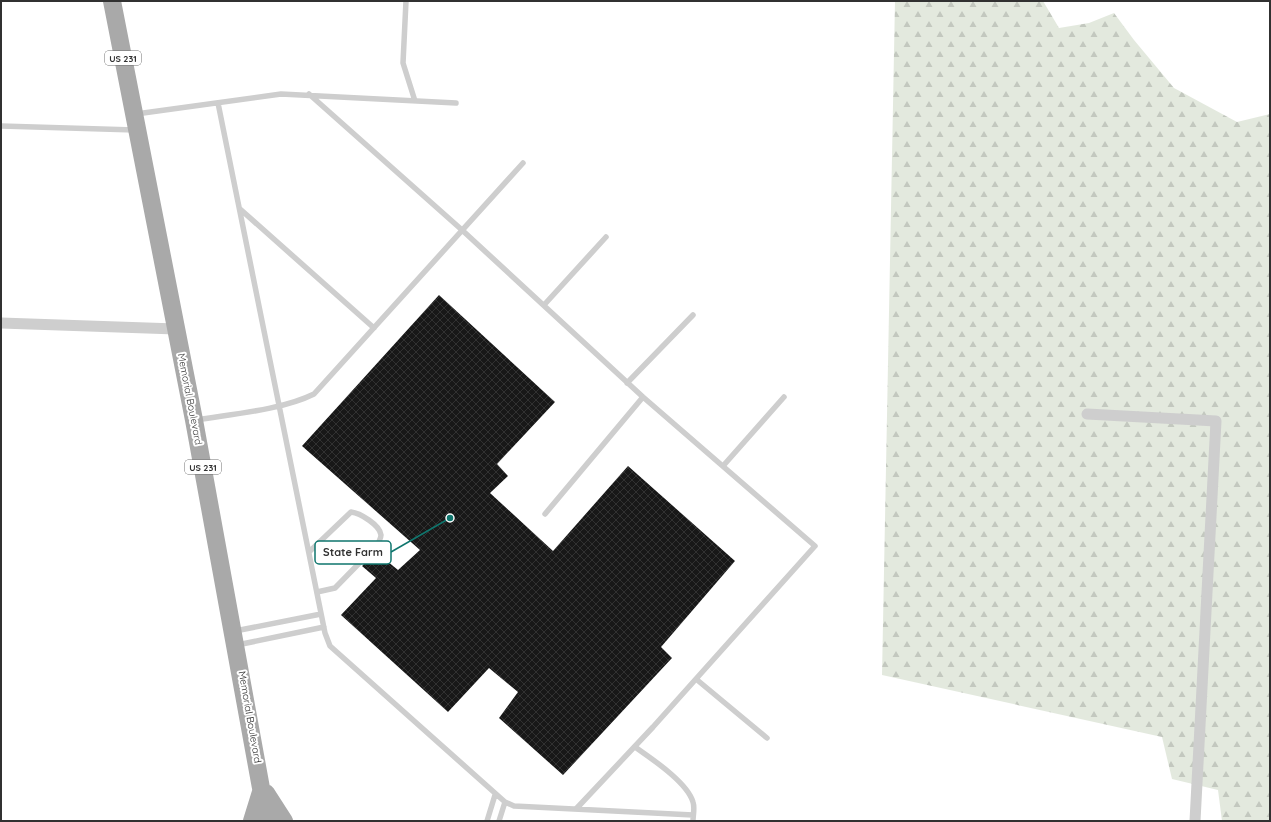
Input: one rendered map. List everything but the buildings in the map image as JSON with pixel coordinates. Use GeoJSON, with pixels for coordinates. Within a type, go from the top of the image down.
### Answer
{"type":"FeatureCollection","features":[{"type":"Feature","properties":{"kind":"main road","name":"Memorial Boulevard"},"geometry":{"type":"LineString","coordinates":[[112,1],[194,420],[268,821]]}},
{"type":"Feature","properties":{"kind":"main road"},"geometry":{"type":"LineString","coordinates":[[252,821],[262,787]]}},
{"type":"Feature","properties":{"kind":"main road"},"geometry":{"type":"LineString","coordinates":[[262,787],[284,821]]}},
{"type":"Feature","properties":{"kind":"street"},"geometry":{"type":"LineString","coordinates":[[1,323],[176,329]]}},
{"type":"Feature","properties":{"kind":"street"},"geometry":{"type":"LineString","coordinates":[[1087,414],[1216,421],[1195,821]]}},
{"type":"Feature","properties":{"kind":"lane"},"geometry":{"type":"LineString","coordinates":[[406,1],[402,63],[415,100]]}},
{"type":"Feature","properties":{"kind":"lane"},"geometry":{"type":"LineString","coordinates":[[1,126],[136,122],[218,103],[281,94],[309,94],[456,103]]}},
{"type":"Feature","properties":{"kind":"lane"},"geometry":{"type":"LineString","coordinates":[[309,94],[462,230],[627,383],[816,546],[635,747],[576,809]]}},
{"type":"Feature","properties":{"kind":"lane"},"geometry":{"type":"LineString","coordinates":[[218,103],[321,614],[330,646],[495,795],[514,806],[693,818],[694,804],[690,793],[635,747]]}},
{"type":"Feature","properties":{"kind":"lane"},"geometry":{"type":"LineString","coordinates":[[194,420],[280,405],[303,400],[314,394],[523,163]]}},
{"type":"Feature","properties":{"kind":"lane"},"geometry":{"type":"LineString","coordinates":[[240,209],[374,328]]}},
{"type":"Feature","properties":{"kind":"lane"},"geometry":{"type":"LineString","coordinates":[[544,306],[606,237]]}},
{"type":"Feature","properties":{"kind":"lane"},"geometry":{"type":"LineString","coordinates":[[627,383],[693,315]]}},
{"type":"Feature","properties":{"kind":"lane"},"geometry":{"type":"LineString","coordinates":[[544,514],[643,397]]}},
{"type":"Feature","properties":{"kind":"lane"},"geometry":{"type":"LineString","coordinates":[[723,466],[784,397]]}},
{"type":"Feature","properties":{"kind":"lane"},"geometry":{"type":"LineString","coordinates":[[309,552],[351,512],[360,513],[379,530],[381,536],[378,544],[335,588],[317,592]]}},
{"type":"Feature","properties":{"kind":"lane"},"geometry":{"type":"LineString","coordinates":[[235,638],[321,614]]}},
{"type":"Feature","properties":{"kind":"lane"},"geometry":{"type":"LineString","coordinates":[[235,638],[324,627]]}},
{"type":"Feature","properties":{"kind":"lane"},"geometry":{"type":"LineString","coordinates":[[696,679],[767,738]]}},
{"type":"Feature","properties":{"kind":"lane"},"geometry":{"type":"LineString","coordinates":[[487,821],[495,795]]}},
{"type":"Feature","properties":{"kind":"lane"},"geometry":{"type":"LineString","coordinates":[[499,821],[505,802]]}},
{"type":"Feature","properties":{"kind":"green space"},"geometry":{"type":"Polygon","coordinates":[[[895,1],[1043,1],[1059,28],[1089,23],[1114,13],[1134,40],[1174,88],[1237,122],[1270,114],[1270,821],[1222,821],[1218,790],[1172,779],[1162,737],[882,675],[895,1]]]}},
{"type":"Feature","properties":{"kind":"place","name":"State Farm"},"geometry":{"type":"Point","coordinates":[450,518]}}]}
